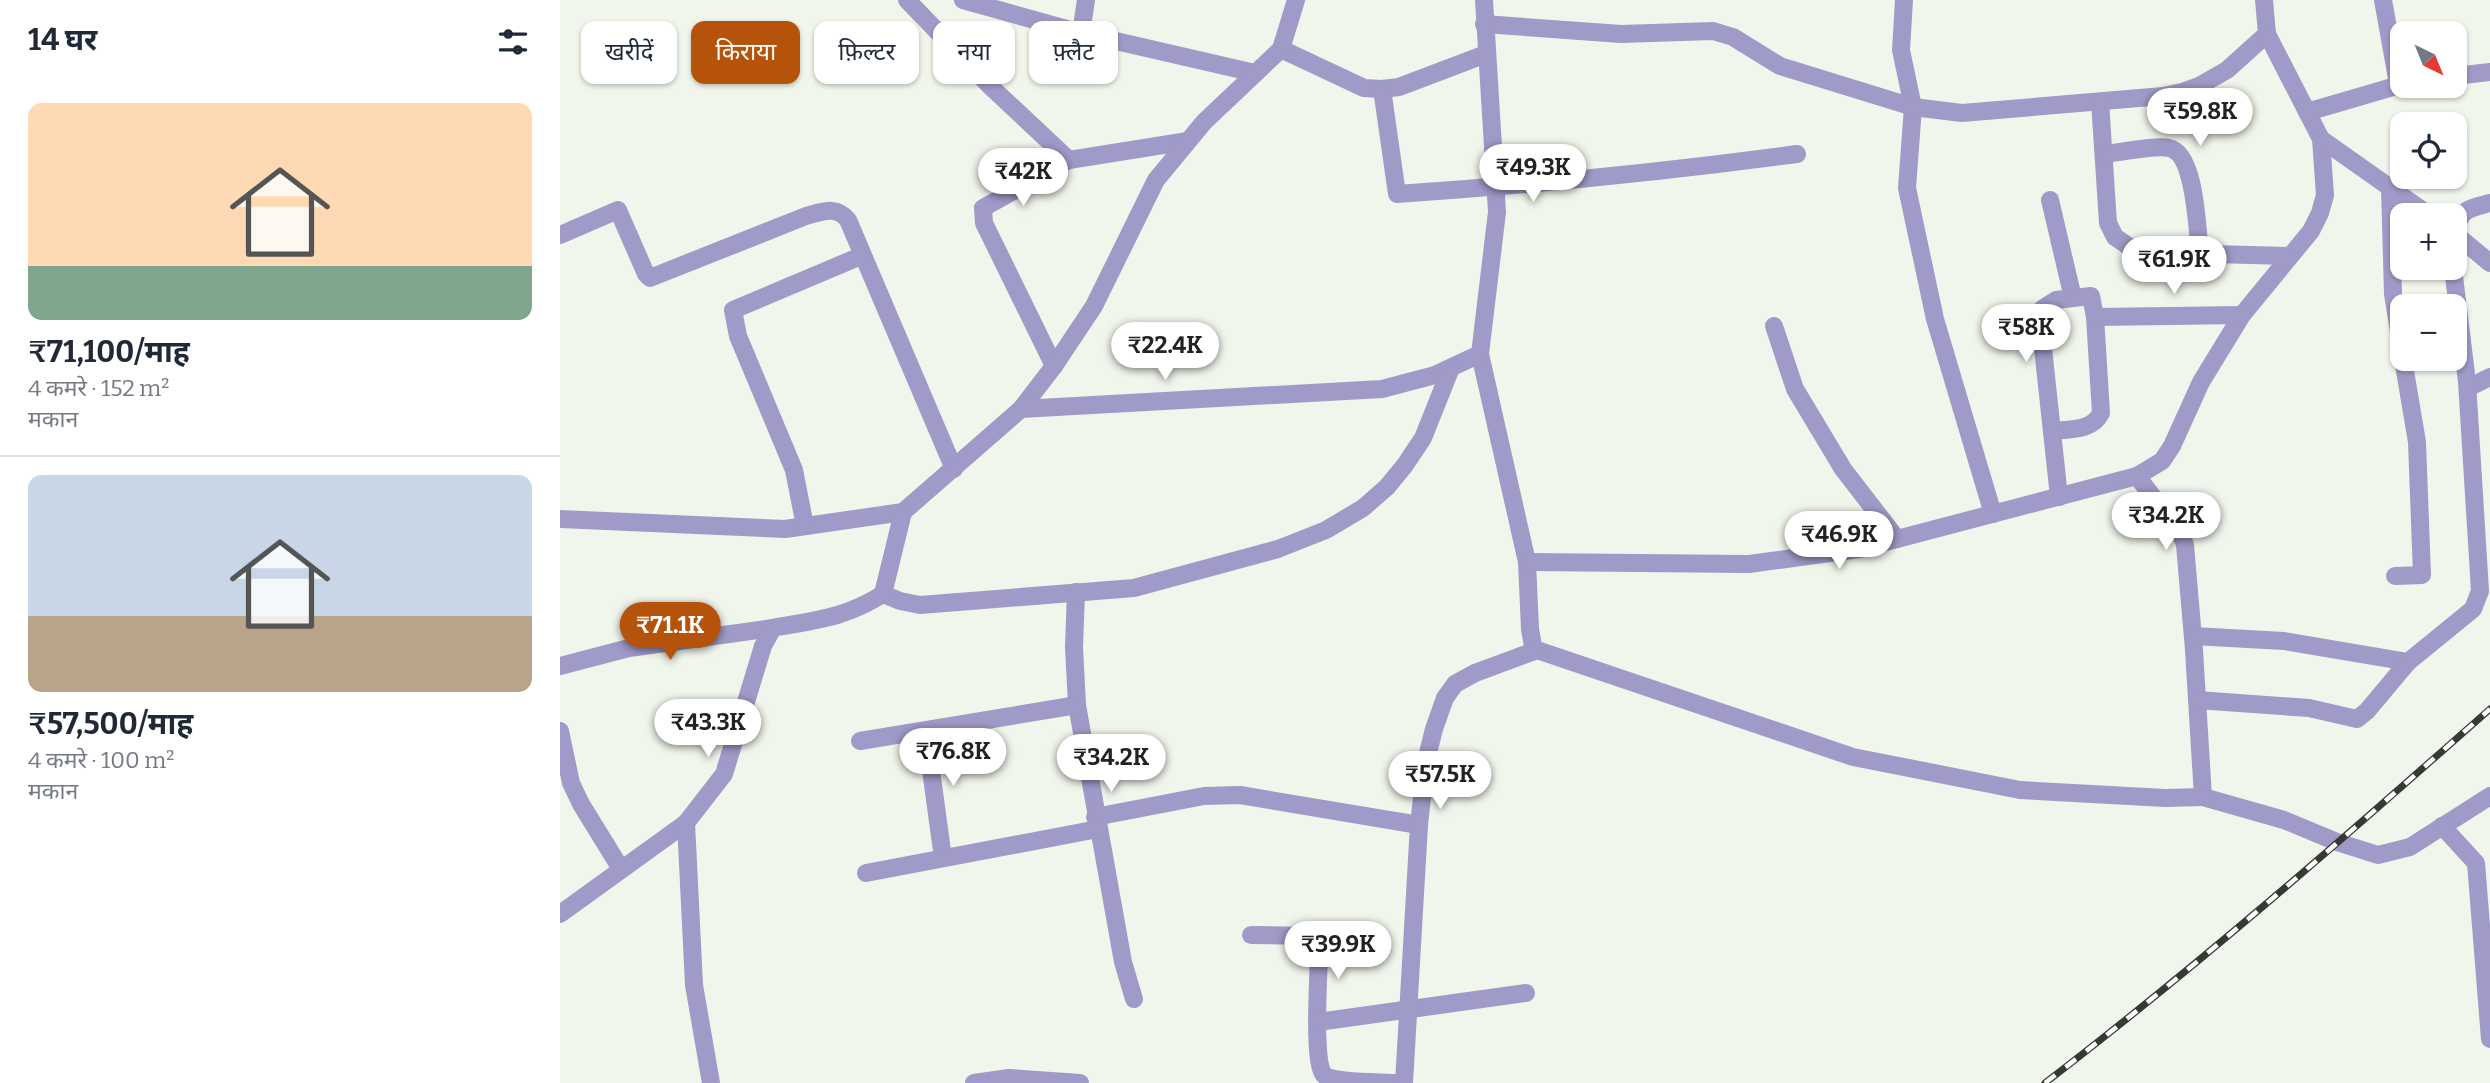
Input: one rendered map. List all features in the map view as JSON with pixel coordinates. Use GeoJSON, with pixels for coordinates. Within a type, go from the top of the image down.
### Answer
{"type":"FeatureCollection","features":[{"type":"Feature","properties":{"kind":"street"},"geometry":{"type":"LineString","coordinates":[[963,0],[1038,21]]}},
{"type":"Feature","properties":{"kind":"street"},"geometry":{"type":"LineString","coordinates":[[1083,21],[1086,0]]}},
{"type":"Feature","properties":{"kind":"street"},"geometry":{"type":"LineString","coordinates":[[560,519],[785,529],[903,512],[1021,409],[1094,306],[1156,180],[1204,122],[1281,49],[1296,0]]}},
{"type":"Feature","properties":{"kind":"street"},"geometry":{"type":"LineString","coordinates":[[1484,0],[1497,212],[1480,354],[1527,562],[1530,629],[1533,646],[1537,650],[1853,757],[2020,790],[2165,798],[2203,797],[2284,820],[2337,842],[2378,855],[2410,847],[2490,796]]}},
{"type":"Feature","properties":{"kind":"street"},"geometry":{"type":"LineString","coordinates":[[1904,0],[1901,50],[1913,107],[1907,188],[1936,319],[1993,514]]}},
{"type":"Feature","properties":{"kind":"street"},"geometry":{"type":"LineString","coordinates":[[1527,562],[1749,564],[1859,549],[2137,476],[2162,461],[2172,446],[2201,382],[2242,315],[2311,231],[2325,195],[2321,139],[2267,34],[2264,0]]}},
{"type":"Feature","properties":{"kind":"street"},"geometry":{"type":"LineString","coordinates":[[2383,0],[2390,35]]}},
{"type":"Feature","properties":{"kind":"street"},"geometry":{"type":"LineString","coordinates":[[910,1],[990,86],[1069,160]]}},
{"type":"Feature","properties":{"kind":"street"},"geometry":{"type":"LineString","coordinates":[[1484,24],[1621,34],[1713,31],[1733,37],[1780,66],[1913,107],[1962,114],[2163,96],[2199,86],[2227,70],[2267,34]]}},
{"type":"Feature","properties":{"kind":"street"},"geometry":{"type":"LineString","coordinates":[[1118,42],[1255,73]]}},
{"type":"Feature","properties":{"kind":"street"},"geometry":{"type":"LineString","coordinates":[[1281,49],[1364,88],[1382,89],[1399,88],[1486,54]]}},
{"type":"Feature","properties":{"kind":"street"},"geometry":{"type":"LineString","coordinates":[[2468,75],[2490,72]]}},
{"type":"Feature","properties":{"kind":"street"},"geometry":{"type":"LineString","coordinates":[[2307,112],[2390,87]]}},
{"type":"Feature","properties":{"kind":"street"},"geometry":{"type":"LineString","coordinates":[[1382,89],[1397,194],[1660,173],[1797,154]]}},
{"type":"Feature","properties":{"kind":"street"},"geometry":{"type":"LineString","coordinates":[[2100,102],[2108,223],[2115,237],[2137,252],[2290,256]]}},
{"type":"Feature","properties":{"kind":"street"},"geometry":{"type":"LineString","coordinates":[[2321,139],[2390,188]]}},
{"type":"Feature","properties":{"kind":"street"},"geometry":{"type":"LineString","coordinates":[[1054,366],[984,223],[984,208],[1069,160],[1188,141]]}},
{"type":"Feature","properties":{"kind":"street"},"geometry":{"type":"LineString","coordinates":[[2104,154],[2169,148],[2179,152],[2189,169],[2200,254]]}},
{"type":"Feature","properties":{"kind":"street"},"geometry":{"type":"LineString","coordinates":[[2390,189],[2393,294]]}},
{"type":"Feature","properties":{"kind":"street"},"geometry":{"type":"LineString","coordinates":[[2391,189],[2412,203]]}},
{"type":"Feature","properties":{"kind":"street"},"geometry":{"type":"LineString","coordinates":[[2050,200],[2073,298]]}},
{"type":"Feature","properties":{"kind":"street"},"geometry":{"type":"LineString","coordinates":[[2467,210],[2490,203]]}},
{"type":"Feature","properties":{"kind":"street"},"geometry":{"type":"LineString","coordinates":[[560,235],[618,210],[650,278],[806,216],[835,210],[848,220],[954,470]]}},
{"type":"Feature","properties":{"kind":"street"},"geometry":{"type":"LineString","coordinates":[[2467,243],[2490,263]]}},
{"type":"Feature","properties":{"kind":"street"},"geometry":{"type":"LineString","coordinates":[[805,526],[794,470],[738,336],[733,310],[861,256]]}},
{"type":"Feature","properties":{"kind":"street"},"geometry":{"type":"LineString","coordinates":[[2197,700],[2309,709],[2357,719],[2367,711],[2408,662],[2473,609],[2479,598],[2468,388],[2454,280]]}},
{"type":"Feature","properties":{"kind":"street"},"geometry":{"type":"LineString","coordinates":[[2052,431],[2090,426],[2097,422],[2101,413],[2095,317],[2091,296],[2056,300],[2042,309],[2042,339],[2059,497]]}},
{"type":"Feature","properties":{"kind":"street"},"geometry":{"type":"LineString","coordinates":[[2095,317],[2242,315]]}},
{"type":"Feature","properties":{"kind":"street"},"geometry":{"type":"LineString","coordinates":[[1774,326],[1795,389],[1843,469],[1897,539]]}},
{"type":"Feature","properties":{"kind":"street"},"geometry":{"type":"LineString","coordinates":[[1021,409],[1381,389],[1435,375],[1480,354]]}},
{"type":"Feature","properties":{"kind":"street"},"geometry":{"type":"LineString","coordinates":[[883,594],[919,605],[1134,588],[1278,549],[1335,525],[1387,487],[1423,438],[1451,368]]}},
{"type":"Feature","properties":{"kind":"street"},"geometry":{"type":"LineString","coordinates":[[2395,576],[2422,575],[2417,442],[2405,371]]}},
{"type":"Feature","properties":{"kind":"street"},"geometry":{"type":"LineString","coordinates":[[2468,388],[2490,377]]}},
{"type":"Feature","properties":{"kind":"street"},"geometry":{"type":"LineString","coordinates":[[2137,476],[2181,534],[2185,545],[2203,797]]}},
{"type":"Feature","properties":{"kind":"street"},"geometry":{"type":"LineString","coordinates":[[560,666],[629,648],[774,628],[838,616],[859,608],[883,594],[903,512]]}},
{"type":"Feature","properties":{"kind":"street"},"geometry":{"type":"LineString","coordinates":[[1076,592],[1074,647],[1077,705],[1123,962],[1134,999]]}},
{"type":"Feature","properties":{"kind":"street"},"geometry":{"type":"LineString","coordinates":[[560,914],[686,823],[724,774],[763,646],[774,628]]}},
{"type":"Feature","properties":{"kind":"street"},"geometry":{"type":"LineString","coordinates":[[2193,636],[2284,641],[2408,662]]}},
{"type":"Feature","properties":{"kind":"street"},"geometry":{"type":"LineString","coordinates":[[1404,1083],[1419,825],[1426,761],[1434,729],[1448,691],[1455,684],[1475,673],[1537,650]]}},
{"type":"Feature","properties":{"kind":"street"},"geometry":{"type":"LineString","coordinates":[[860,741],[1077,705]]}},
{"type":"Feature","properties":{"kind":"street"},"geometry":{"type":"LineString","coordinates":[[560,731],[571,783],[621,869]]}},
{"type":"Feature","properties":{"kind":"street"},"geometry":{"type":"LineString","coordinates":[[923,732],[927,741],[943,858]]}},
{"type":"Feature","properties":{"kind":"street"},"geometry":{"type":"LineString","coordinates":[[866,873],[1097,823],[1204,796],[1240,795],[1419,825]]}},
{"type":"Feature","properties":{"kind":"street"},"geometry":{"type":"LineString","coordinates":[[686,823],[694,985],[711,1083]]}},
{"type":"Feature","properties":{"kind":"street"},"geometry":{"type":"LineString","coordinates":[[2442,826],[2476,863],[2490,1039]]}},
{"type":"Feature","properties":{"kind":"street"},"geometry":{"type":"LineString","coordinates":[[1251,934],[1309,936],[1317,940],[1320,952],[1320,1072],[1325,1077],[1337,1080],[1395,1083]]}},
{"type":"Feature","properties":{"kind":"street"},"geometry":{"type":"LineString","coordinates":[[1318,1023],[1526,993]]}},
{"type":"Feature","properties":{"kind":"street"},"geometry":{"type":"LineString","coordinates":[[974,1083],[1009,1078],[1080,1083]]}},
{"type":"Feature","properties":{"kind":"railway"},"geometry":{"type":"LineString","coordinates":[[2045,1083],[2215,947],[2490,709]]}}]}
